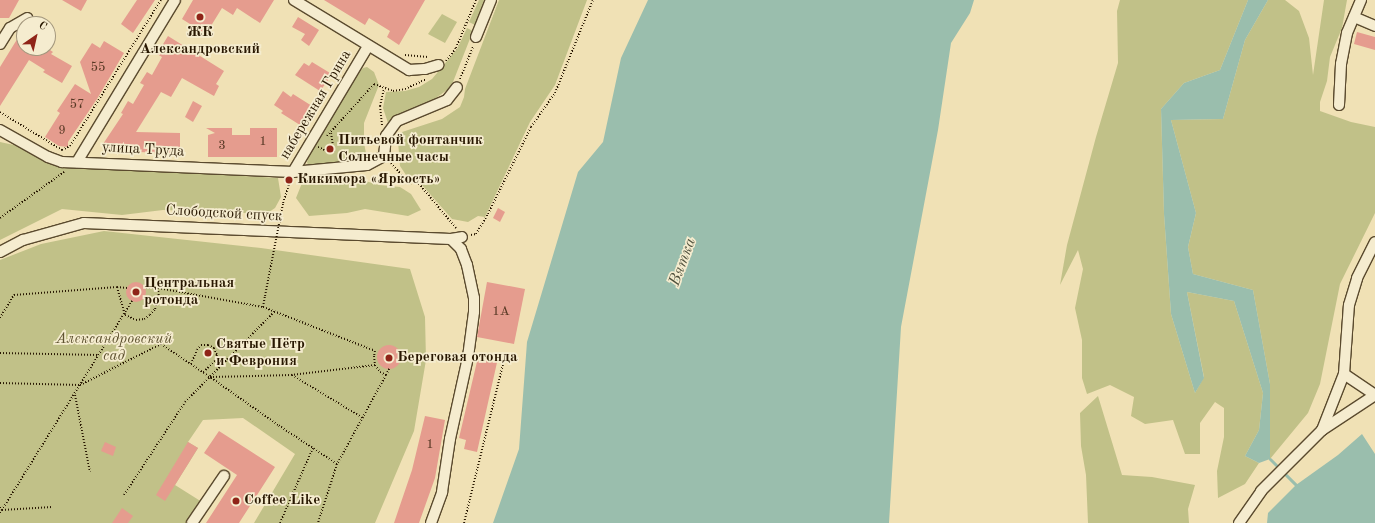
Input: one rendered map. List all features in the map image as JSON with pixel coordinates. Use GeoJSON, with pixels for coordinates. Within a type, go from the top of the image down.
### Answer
{"type":"FeatureCollection","features":[{"type":"Feature","properties":{"kind":"street"},"geometry":{"type":"LineString","coordinates":[[78,162],[174,0]]}},
{"type":"Feature","properties":{"kind":"street"},"geometry":{"type":"LineString","coordinates":[[294,0],[409,70],[425,69],[438,65]]}},
{"type":"Feature","properties":{"kind":"street"},"geometry":{"type":"LineString","coordinates":[[476,37],[491,0]]}},
{"type":"Feature","properties":{"kind":"street"},"geometry":{"type":"LineString","coordinates":[[1339,105],[1341,64],[1347,33],[1361,0]]}},
{"type":"Feature","properties":{"kind":"street"},"geometry":{"type":"LineString","coordinates":[[1354,17],[1375,26]]}},
{"type":"Feature","properties":{"kind":"street"},"geometry":{"type":"LineString","coordinates":[[0,44],[10,28],[16,24]]}},
{"type":"Feature","properties":{"kind":"street","name":"набережная Грина"},"geometry":{"type":"LineString","coordinates":[[293,172],[368,46]]}},
{"type":"Feature","properties":{"kind":"street"},"geometry":{"type":"LineString","coordinates":[[386,136],[397,121],[446,100],[457,87]]}},
{"type":"Feature","properties":{"kind":"street","name":"улица Труда"},"geometry":{"type":"LineString","coordinates":[[1,132],[48,157],[62,162],[293,172]]}},
{"type":"Feature","properties":{"kind":"street","name":"набережная Грина"},"geometry":{"type":"LineString","coordinates":[[293,172],[367,165],[384,156],[386,136]]}},
{"type":"Feature","properties":{"kind":"street","name":"Слободской спуск"},"geometry":{"type":"LineString","coordinates":[[0,252],[23,240],[84,223],[451,239],[462,237]]}},
{"type":"Feature","properties":{"kind":"street"},"geometry":{"type":"LineString","coordinates":[[431,523],[442,492],[450,439],[468,357],[474,312],[474,298],[462,249],[451,239]]}},
{"type":"Feature","properties":{"kind":"street"},"geometry":{"type":"LineString","coordinates":[[1322,430],[1344,374],[1349,305],[1357,278],[1375,242]]}},
{"type":"Feature","properties":{"kind":"street"},"geometry":{"type":"LineString","coordinates":[[1238,523],[1261,491],[1322,430],[1375,395],[1344,374]]}},
{"type":"Feature","properties":{"kind":"street"},"geometry":{"type":"LineString","coordinates":[[192,523],[224,476]]}},
{"type":"Feature","properties":{"kind":"path"},"geometry":{"type":"LineString","coordinates":[[0,112],[62,150],[70,146],[161,0]]}},
{"type":"Feature","properties":{"kind":"path"},"geometry":{"type":"LineString","coordinates":[[443,55],[446,62],[456,48],[476,0]]}},
{"type":"Feature","properties":{"kind":"path"},"geometry":{"type":"LineString","coordinates":[[476,234],[488,214],[531,126],[555,93],[593,0]]}},
{"type":"Feature","properties":{"kind":"path"},"geometry":{"type":"LineString","coordinates":[[457,87],[476,37]]}},
{"type":"Feature","properties":{"kind":"path"},"geometry":{"type":"LineString","coordinates":[[400,52],[406,55],[430,57]]}},
{"type":"Feature","properties":{"kind":"path"},"geometry":{"type":"LineString","coordinates":[[325,137],[374,84],[384,89],[405,89],[418,84],[429,77]]}},
{"type":"Feature","properties":{"kind":"path"},"geometry":{"type":"LineString","coordinates":[[384,89],[381,98],[380,114],[386,136]]}},
{"type":"Feature","properties":{"kind":"path"},"geometry":{"type":"LineString","coordinates":[[313,146],[328,150],[330,153],[334,152],[331,132]]}},
{"type":"Feature","properties":{"kind":"path"},"geometry":{"type":"LineString","coordinates":[[0,218],[78,162]]}},
{"type":"Feature","properties":{"kind":"path"},"geometry":{"type":"LineString","coordinates":[[396,168],[410,184],[415,179],[448,217]]}},
{"type":"Feature","properties":{"kind":"path"},"geometry":{"type":"LineString","coordinates":[[263,308],[283,203]]}},
{"type":"Feature","properties":{"kind":"path"},"geometry":{"type":"LineString","coordinates":[[117,286],[125,314],[136,320],[144,319],[155,309],[159,298],[158,288]]}},
{"type":"Feature","properties":{"kind":"path"},"geometry":{"type":"LineString","coordinates":[[0,318],[14,295],[117,286],[127,288]]}},
{"type":"Feature","properties":{"kind":"path"},"geometry":{"type":"LineString","coordinates":[[146,288],[158,288],[275,311],[376,351],[374,356],[375,365],[380,372],[386,375]]}},
{"type":"Feature","properties":{"kind":"path"},"geometry":{"type":"LineString","coordinates":[[0,513],[132,301]]}},
{"type":"Feature","properties":{"kind":"path"},"geometry":{"type":"LineString","coordinates":[[124,494],[185,402],[275,311]]}},
{"type":"Feature","properties":{"kind":"path"},"geometry":{"type":"LineString","coordinates":[[0,383],[80,385],[161,344],[337,464]]}},
{"type":"Feature","properties":{"kind":"path"},"geometry":{"type":"LineString","coordinates":[[192,364],[197,350],[201,346],[208,345],[214,348],[217,355],[215,361],[203,372]]}},
{"type":"Feature","properties":{"kind":"path"},"geometry":{"type":"LineString","coordinates":[[464,523],[481,459],[506,352]]}},
{"type":"Feature","properties":{"kind":"path"},"geometry":{"type":"LineString","coordinates":[[0,353],[99,356]]}},
{"type":"Feature","properties":{"kind":"path"},"geometry":{"type":"LineString","coordinates":[[210,377],[291,375],[375,365]]}},
{"type":"Feature","properties":{"kind":"path"},"geometry":{"type":"LineString","coordinates":[[318,523],[337,464],[389,369]]}},
{"type":"Feature","properties":{"kind":"path"},"geometry":{"type":"LineString","coordinates":[[291,375],[362,418]]}},
{"type":"Feature","properties":{"kind":"path"},"geometry":{"type":"LineString","coordinates":[[75,394],[90,472]]}},
{"type":"Feature","properties":{"kind":"path"},"geometry":{"type":"LineString","coordinates":[[280,523],[313,448]]}},
{"type":"Feature","properties":{"kind":"path"},"geometry":{"type":"LineString","coordinates":[[2,510],[52,507]]}},
{"type":"Feature","properties":{"kind":"green space"},"geometry":{"type":"Polygon","coordinates":[[[479,0],[484,0],[475,25],[469,22],[479,0]]]}},
{"type":"Feature","properties":{"kind":"green space"},"geometry":{"type":"Polygon","coordinates":[[[499,0],[587,0],[555,85],[530,122],[485,217],[478,216],[468,222],[452,219],[415,177],[410,181],[400,166],[398,141],[402,132],[442,119],[460,107],[465,89],[499,0]]]}},
{"type":"Feature","properties":{"kind":"green space"},"geometry":{"type":"Polygon","coordinates":[[[1120,0],[1248,0],[1220,70],[1184,83],[1161,109],[1164,214],[1171,314],[1195,393],[1204,377],[1187,292],[1234,301],[1263,393],[1259,430],[1245,456],[1259,463],[1245,484],[1218,498],[1217,471],[1224,437],[1224,408],[1215,402],[1200,423],[1200,454],[1185,454],[1173,420],[1145,424],[1131,416],[1134,397],[1110,385],[1087,394],[1082,378],[1082,340],[1075,308],[1083,269],[1078,250],[1060,285],[1067,245],[1096,137],[1118,63],[1117,11],[1120,0]]]}},
{"type":"Feature","properties":{"kind":"green space"},"geometry":{"type":"Polygon","coordinates":[[[1268,0],[1285,0],[1299,11],[1309,38],[1313,75],[1324,0],[1347,0],[1342,28],[1330,57],[1327,81],[1320,102],[1320,111],[1351,122],[1375,127],[1375,213],[1340,284],[1320,384],[1308,413],[1270,459],[1270,384],[1253,290],[1193,274],[1188,247],[1196,213],[1171,120],[1223,119],[1245,40],[1268,0]]]}},
{"type":"Feature","properties":{"kind":"green space"},"geometry":{"type":"Polygon","coordinates":[[[442,14],[457,22],[445,43],[428,34],[442,14]]]}},
{"type":"Feature","properties":{"kind":"green space"},"geometry":{"type":"Polygon","coordinates":[[[467,28],[473,31],[453,82],[447,90],[422,108],[395,117],[388,123],[383,108],[386,92],[405,91],[419,87],[432,79],[457,49],[467,28]]]}},
{"type":"Feature","properties":{"kind":"green space"},"geometry":{"type":"Polygon","coordinates":[[[367,67],[374,72],[379,85],[364,123],[364,143],[367,158],[359,163],[312,168],[307,163],[308,157],[356,76],[363,68],[367,67]]]}},
{"type":"Feature","properties":{"kind":"green space"},"geometry":{"type":"Polygon","coordinates":[[[0,142],[23,147],[54,165],[278,178],[281,197],[275,208],[266,214],[163,210],[122,215],[62,209],[0,240],[0,142]]]}},
{"type":"Feature","properties":{"kind":"green space"},"geometry":{"type":"Polygon","coordinates":[[[355,178],[379,185],[400,187],[411,194],[421,210],[408,216],[365,209],[347,213],[309,216],[296,198],[302,183],[355,178]]]}},
{"type":"Feature","properties":{"kind":"green space","name":"Александровский сад"},"geometry":{"type":"Polygon","coordinates":[[[104,231],[261,248],[410,269],[425,317],[426,360],[414,431],[375,523],[254,523],[295,454],[243,418],[203,420],[188,442],[198,448],[175,485],[202,502],[188,523],[0,523],[0,260],[41,244],[104,231]]]}},
{"type":"Feature","properties":{"kind":"green space"},"geometry":{"type":"Polygon","coordinates":[[[1098,396],[1122,475],[1152,477],[1195,485],[1188,509],[1189,523],[1088,523],[1086,475],[1081,446],[1080,413],[1098,396]]]}},
{"type":"Feature","properties":{"kind":"water","name":"Вятка"},"geometry":{"type":"Polygon","coordinates":[[[648,0],[974,0],[970,13],[951,43],[938,130],[901,327],[889,523],[493,523],[519,449],[527,342],[578,172],[603,142],[621,58],[648,0]]]}},
{"type":"Feature","properties":{"kind":"water"},"geometry":{"type":"Polygon","coordinates":[[[1248,0],[1268,0],[1245,40],[1223,119],[1171,120],[1196,213],[1188,247],[1193,274],[1253,290],[1270,384],[1270,459],[1259,463],[1245,456],[1259,430],[1263,393],[1234,301],[1187,292],[1204,378],[1195,393],[1171,314],[1164,214],[1161,109],[1184,83],[1220,70],[1248,0]]]}},
{"type":"Feature","properties":{"kind":"water"},"geometry":{"type":"Polygon","coordinates":[[[1362,434],[1375,454],[1375,523],[1267,523],[1268,513],[1296,485],[1338,455],[1362,434]]]}},
{"type":"Feature","properties":{"kind":"building"},"geometry":{"type":"Polygon","coordinates":[[[0,0],[19,0],[9,18],[0,18],[0,0]]]}},
{"type":"Feature","properties":{"kind":"building"},"geometry":{"type":"Polygon","coordinates":[[[62,0],[87,0],[81,11],[62,0]]]}},
{"type":"Feature","properties":{"kind":"building"},"geometry":{"type":"Polygon","coordinates":[[[137,0],[155,0],[133,33],[121,24],[137,0]]]}},
{"type":"Feature","properties":{"kind":"building","name":"ЖК Александровский"},"geometry":{"type":"Polygon","coordinates":[[[193,0],[274,0],[260,23],[237,8],[233,15],[222,8],[206,34],[182,19],[193,0]]]}},
{"type":"Feature","properties":{"kind":"building"},"geometry":{"type":"Polygon","coordinates":[[[324,0],[425,0],[399,45],[387,37],[390,31],[369,18],[365,25],[324,0]]]}},
{"type":"Feature","properties":{"kind":"building"},"geometry":{"type":"Polygon","coordinates":[[[298,17],[319,30],[309,46],[301,40],[305,34],[292,27],[298,17]]]}},
{"type":"Feature","properties":{"kind":"building"},"geometry":{"type":"Polygon","coordinates":[[[1357,32],[1375,37],[1375,50],[1354,44],[1357,32]]]}},
{"type":"Feature","properties":{"kind":"building"},"geometry":{"type":"Polygon","coordinates":[[[168,36],[224,71],[216,84],[219,86],[214,96],[182,78],[171,97],[161,92],[136,132],[180,133],[180,153],[135,152],[135,154],[124,154],[105,152],[103,144],[123,114],[121,113],[128,101],[133,104],[144,85],[140,83],[147,72],[152,75],[162,57],[157,54],[168,36]]]}},
{"type":"Feature","properties":{"kind":"building"},"geometry":{"type":"Polygon","coordinates":[[[16,41],[16,56],[54,56],[72,66],[62,83],[43,72],[45,70],[29,60],[0,106],[0,67],[16,41]]]}},
{"type":"Feature","properties":{"kind":"building"},"geometry":{"type":"Polygon","coordinates":[[[104,41],[124,53],[97,99],[68,142],[68,147],[59,146],[45,137],[60,113],[57,111],[75,84],[91,94],[80,62],[92,43],[100,48],[104,41]]]}},
{"type":"Feature","properties":{"kind":"building"},"geometry":{"type":"Polygon","coordinates":[[[312,62],[330,73],[327,78],[329,79],[320,91],[295,75],[304,63],[309,66],[312,62]]]}},
{"type":"Feature","properties":{"kind":"building"},"geometry":{"type":"Polygon","coordinates":[[[283,91],[291,97],[293,94],[312,106],[300,125],[281,113],[283,111],[274,105],[283,91]]]}},
{"type":"Feature","properties":{"kind":"building"},"geometry":{"type":"Polygon","coordinates":[[[193,101],[202,106],[193,122],[185,117],[193,101]]]}},
{"type":"Feature","properties":{"kind":"building"},"geometry":{"type":"Polygon","coordinates":[[[206,128],[232,128],[232,135],[250,135],[250,128],[277,128],[277,157],[208,157],[208,135],[215,133],[206,128]]]}},
{"type":"Feature","properties":{"kind":"building"},"geometry":{"type":"Polygon","coordinates":[[[498,208],[505,212],[500,222],[493,218],[498,208]]]}},
{"type":"Feature","properties":{"kind":"building","name":"Центральная ротонда"},"geometry":{"type":"Polygon","coordinates":[[[132,282],[140,282],[146,288],[146,296],[140,302],[132,302],[126,296],[126,288],[132,282]]]}},
{"type":"Feature","properties":{"kind":"building"},"geometry":{"type":"Polygon","coordinates":[[[487,282],[525,289],[514,344],[477,337],[487,282]]]}},
{"type":"Feature","properties":{"kind":"building","name":"Береговая отонда"},"geometry":{"type":"Polygon","coordinates":[[[389,345],[394,346],[400,352],[400,362],[394,368],[389,369],[384,368],[378,362],[377,357],[378,352],[384,346],[389,345]]]}},
{"type":"Feature","properties":{"kind":"building"},"geometry":{"type":"Polygon","coordinates":[[[479,353],[498,358],[477,452],[464,449],[466,440],[459,438],[479,353]]]}},
{"type":"Feature","properties":{"kind":"building"},"geometry":{"type":"Polygon","coordinates":[[[425,416],[445,420],[435,478],[419,523],[394,523],[412,470],[425,416]]]}},
{"type":"Feature","properties":{"kind":"building"},"geometry":{"type":"Polygon","coordinates":[[[219,431],[275,467],[239,523],[206,523],[237,475],[204,453],[219,431]]]}},
{"type":"Feature","properties":{"kind":"building"},"geometry":{"type":"Polygon","coordinates":[[[105,442],[116,447],[113,456],[101,451],[105,442]]]}},
{"type":"Feature","properties":{"kind":"building"},"geometry":{"type":"Polygon","coordinates":[[[188,442],[198,448],[165,501],[156,495],[188,442]]]}},
{"type":"Feature","properties":{"kind":"building"},"geometry":{"type":"Polygon","coordinates":[[[122,508],[133,516],[128,523],[112,523],[122,508]]]}},
{"type":"Feature","properties":{"kind":"waterway"},"geometry":{"type":"LineString","coordinates":[[1270,459],[1296,485]]}},
{"type":"Feature","properties":{"kind":"place","name":"ЖК Александровский"},"geometry":{"type":"Point","coordinates":[200,17]}},
{"type":"Feature","properties":{"kind":"place","name":"Питьевой фонтанчик Солнечные часы"},"geometry":{"type":"Point","coordinates":[330,149]}},
{"type":"Feature","properties":{"kind":"place","name":"Кикимора «Яркость»"},"geometry":{"type":"Point","coordinates":[289,180]}},
{"type":"Feature","properties":{"kind":"place","name":"Центральная ротонда"},"geometry":{"type":"Point","coordinates":[136,292]}},
{"type":"Feature","properties":{"kind":"place","name":"Святые Пётр и Феврония"},"geometry":{"type":"Point","coordinates":[208,353]}},
{"type":"Feature","properties":{"kind":"place","name":"Береговая отонда"},"geometry":{"type":"Point","coordinates":[389,358]}},
{"type":"Feature","properties":{"kind":"place","name":"Coffee Like"},"geometry":{"type":"Point","coordinates":[236,501]}}]}
